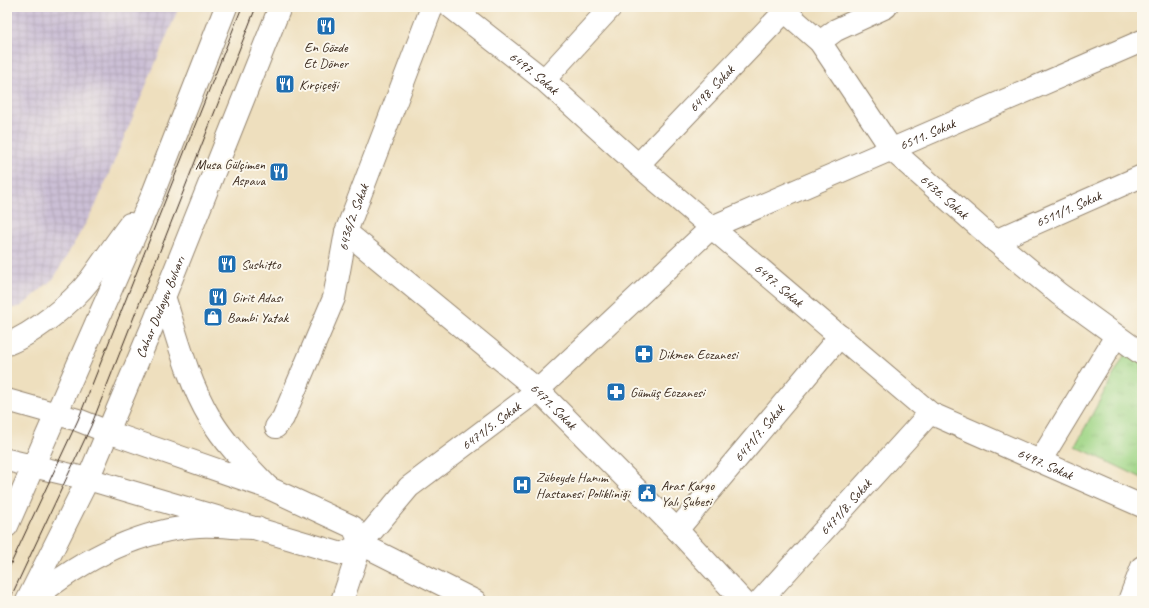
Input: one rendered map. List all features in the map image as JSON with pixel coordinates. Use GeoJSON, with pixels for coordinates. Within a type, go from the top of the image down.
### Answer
{"type":"FeatureCollection","features":[{"type":"Feature","properties":{"kind":"street"},"geometry":{"type":"LineString","coordinates":[[7,526],[152,196],[226,7]]}},
{"type":"Feature","properties":{"kind":"street","name":"Cahar Dudayev Bulvarı"},"geometry":{"type":"LineString","coordinates":[[27,601],[88,479],[164,296],[280,7]]}},
{"type":"Feature","properties":{"kind":"street","name":"6436/2. Sokak"},"geometry":{"type":"LineString","coordinates":[[276,427],[283,418],[334,298],[346,232],[432,7]]}},
{"type":"Feature","properties":{"kind":"street","name":"6497. Sokak"},"geometry":{"type":"LineString","coordinates":[[451,7],[544,80],[638,165],[930,413],[1142,506]]}},
{"type":"Feature","properties":{"kind":"street"},"geometry":{"type":"LineString","coordinates":[[544,80],[611,7]]}},
{"type":"Feature","properties":{"kind":"street"},"geometry":{"type":"LineString","coordinates":[[820,42],[836,30],[886,7]]}},
{"type":"Feature","properties":{"kind":"street","name":"6436. Sokak"},"geometry":{"type":"LineString","coordinates":[[783,9],[820,42],[892,150],[995,241],[1059,294],[1142,354]]}},
{"type":"Feature","properties":{"kind":"street","name":"6498. Sokak"},"geometry":{"type":"LineString","coordinates":[[638,165],[783,9]]}},
{"type":"Feature","properties":{"kind":"street","name":"6511. Sokak"},"geometry":{"type":"LineString","coordinates":[[712,227],[1142,41]]}},
{"type":"Feature","properties":{"kind":"street","name":"6511/1. Sokak"},"geometry":{"type":"LineString","coordinates":[[995,241],[1142,176]]}},
{"type":"Feature","properties":{"kind":"street"},"geometry":{"type":"LineString","coordinates":[[7,344],[21,338],[57,312],[88,282],[152,196]]}},
{"type":"Feature","properties":{"kind":"street","name":"6471/5. Sokak"},"geometry":{"type":"LineString","coordinates":[[361,544],[409,487],[538,390],[712,227]]}},
{"type":"Feature","properties":{"kind":"street","name":"6471. Sokak"},"geometry":{"type":"LineString","coordinates":[[346,232],[538,390],[677,530],[743,601]]}},
{"type":"Feature","properties":{"kind":"street"},"geometry":{"type":"LineString","coordinates":[[164,296],[195,389],[210,419],[234,451],[269,488]]}},
{"type":"Feature","properties":{"kind":"street","name":"6471/7. Sokak"},"geometry":{"type":"LineString","coordinates":[[677,530],[840,336]]}},
{"type":"Feature","properties":{"kind":"street"},"geometry":{"type":"LineString","coordinates":[[1040,461],[1116,336]]}},
{"type":"Feature","properties":{"kind":"street"},"geometry":{"type":"LineString","coordinates":[[7,400],[55,414],[269,488],[354,527],[361,544],[342,601]]}},
{"type":"Feature","properties":{"kind":"street","name":"6471/8. Sokak"},"geometry":{"type":"LineString","coordinates":[[760,601],[930,413]]}},
{"type":"Feature","properties":{"kind":"street"},"geometry":{"type":"LineString","coordinates":[[7,460],[88,479],[342,554],[361,544]]}},
{"type":"Feature","properties":{"kind":"street"},"geometry":{"type":"LineString","coordinates":[[31,601],[53,583],[87,561],[131,540],[163,532],[199,526],[257,528]]}},
{"type":"Feature","properties":{"kind":"street"},"geometry":{"type":"LineString","coordinates":[[361,544],[475,601]]}},
{"type":"Feature","properties":{"kind":"street"},"geometry":{"type":"LineString","coordinates":[[1128,601],[1142,567]]}},
{"type":"Feature","properties":{"kind":"shaded area"},"geometry":{"type":"Polygon","coordinates":[[[7,7],[179,7],[95,207],[54,278],[22,306],[7,310],[7,7]]]}},
{"type":"Feature","properties":{"kind":"green space"},"geometry":{"type":"Polygon","coordinates":[[[1126,352],[1142,363],[1142,478],[1075,446],[1126,352]]]}},
{"type":"Feature","properties":{"kind":"tram line"},"geometry":{"type":"LineString","coordinates":[[7,572],[78,420],[242,7]]}},
{"type":"Feature","properties":{"kind":"tram line"},"geometry":{"type":"LineString","coordinates":[[9,601],[91,426],[256,7]]}},
{"type":"Feature","properties":{"kind":"place","name":"En Gözde Et Döner"},"geometry":{"type":"Point","coordinates":[326,26]}},
{"type":"Feature","properties":{"kind":"place","name":"Kırçiçeği"},"geometry":{"type":"Point","coordinates":[285,84]}},
{"type":"Feature","properties":{"kind":"place","name":"Musa Gülçimen Aspava"},"geometry":{"type":"Point","coordinates":[279,172]}},
{"type":"Feature","properties":{"kind":"place","name":"Sushitto"},"geometry":{"type":"Point","coordinates":[227,264]}},
{"type":"Feature","properties":{"kind":"place","name":"Girit Adası"},"geometry":{"type":"Point","coordinates":[218,297]}},
{"type":"Feature","properties":{"kind":"place","name":"Bambi Yatak"},"geometry":{"type":"Point","coordinates":[213,317]}},
{"type":"Feature","properties":{"kind":"place","name":"Dikmen Eczanesi"},"geometry":{"type":"Point","coordinates":[644,354]}},
{"type":"Feature","properties":{"kind":"place","name":"Gümüş Eczanesi"},"geometry":{"type":"Point","coordinates":[616,392]}},
{"type":"Feature","properties":{"kind":"place","name":"Zübeyde Hanım Hastanesi Polikliniği"},"geometry":{"type":"Point","coordinates":[522,485]}},
{"type":"Feature","properties":{"kind":"place","name":"Aras Kargo Yalı Şubesi"},"geometry":{"type":"Point","coordinates":[647,493]}}]}
